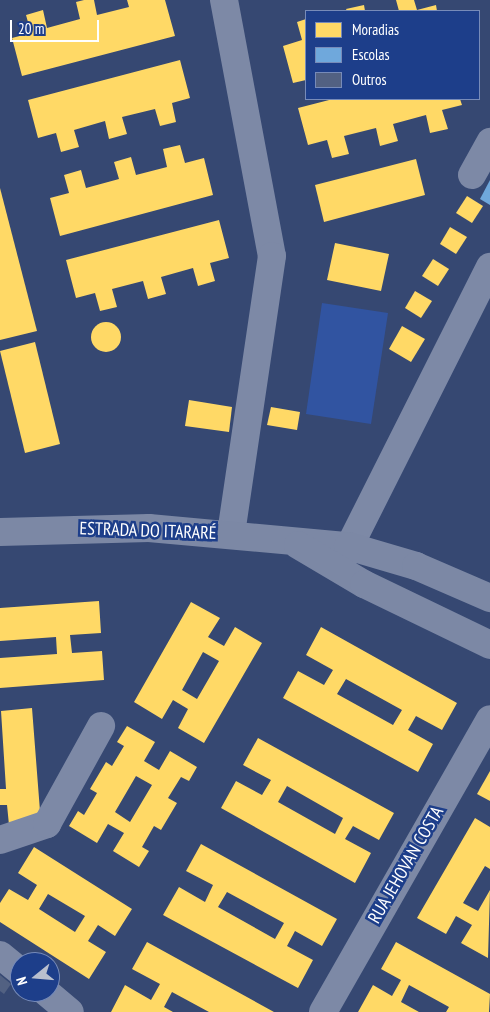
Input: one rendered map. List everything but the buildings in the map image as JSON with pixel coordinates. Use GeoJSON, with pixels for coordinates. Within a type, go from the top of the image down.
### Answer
{"type":"FeatureCollection","features":[{"type":"Feature","properties":{"kind":"main road","name":"ESTRADA DO ITARARÉ"},"geometry":{"type":"LineString","coordinates":[[0,532],[149,528],[231,534],[294,543],[343,557],[416,566],[490,598]]}},
{"type":"Feature","properties":{"kind":"main road","name":"ESTRADA DO ITARARÉ"},"geometry":{"type":"LineString","coordinates":[[343,557],[490,645]]}},
{"type":"Feature","properties":{"kind":"street"},"geometry":{"type":"LineString","coordinates":[[224,0],[272,256],[231,534]]}},
{"type":"Feature","properties":{"kind":"street"},"geometry":{"type":"LineString","coordinates":[[472,175],[490,142]]}},
{"type":"Feature","properties":{"kind":"street"},"geometry":{"type":"LineString","coordinates":[[343,557],[490,267]]}},
{"type":"Feature","properties":{"kind":"street","name":"RUA JEHOVAN COSTA"},"geometry":{"type":"LineString","coordinates":[[323,1012],[490,719]]}},
{"type":"Feature","properties":{"kind":"street"},"geometry":{"type":"LineString","coordinates":[[0,840],[47,824],[101,726]]}},
{"type":"Feature","properties":{"kind":"street"},"geometry":{"type":"LineString","coordinates":[[0,954],[10,962]]}},
{"type":"Feature","properties":{"kind":"street"},"geometry":{"type":"LineString","coordinates":[[58,1002],[70,1012]]}},
{"type":"Feature","properties":{"kind":"shaded area"},"geometry":{"type":"Polygon","coordinates":[[[322,303],[388,313],[371,424],[306,414],[322,303]]]}}]}
